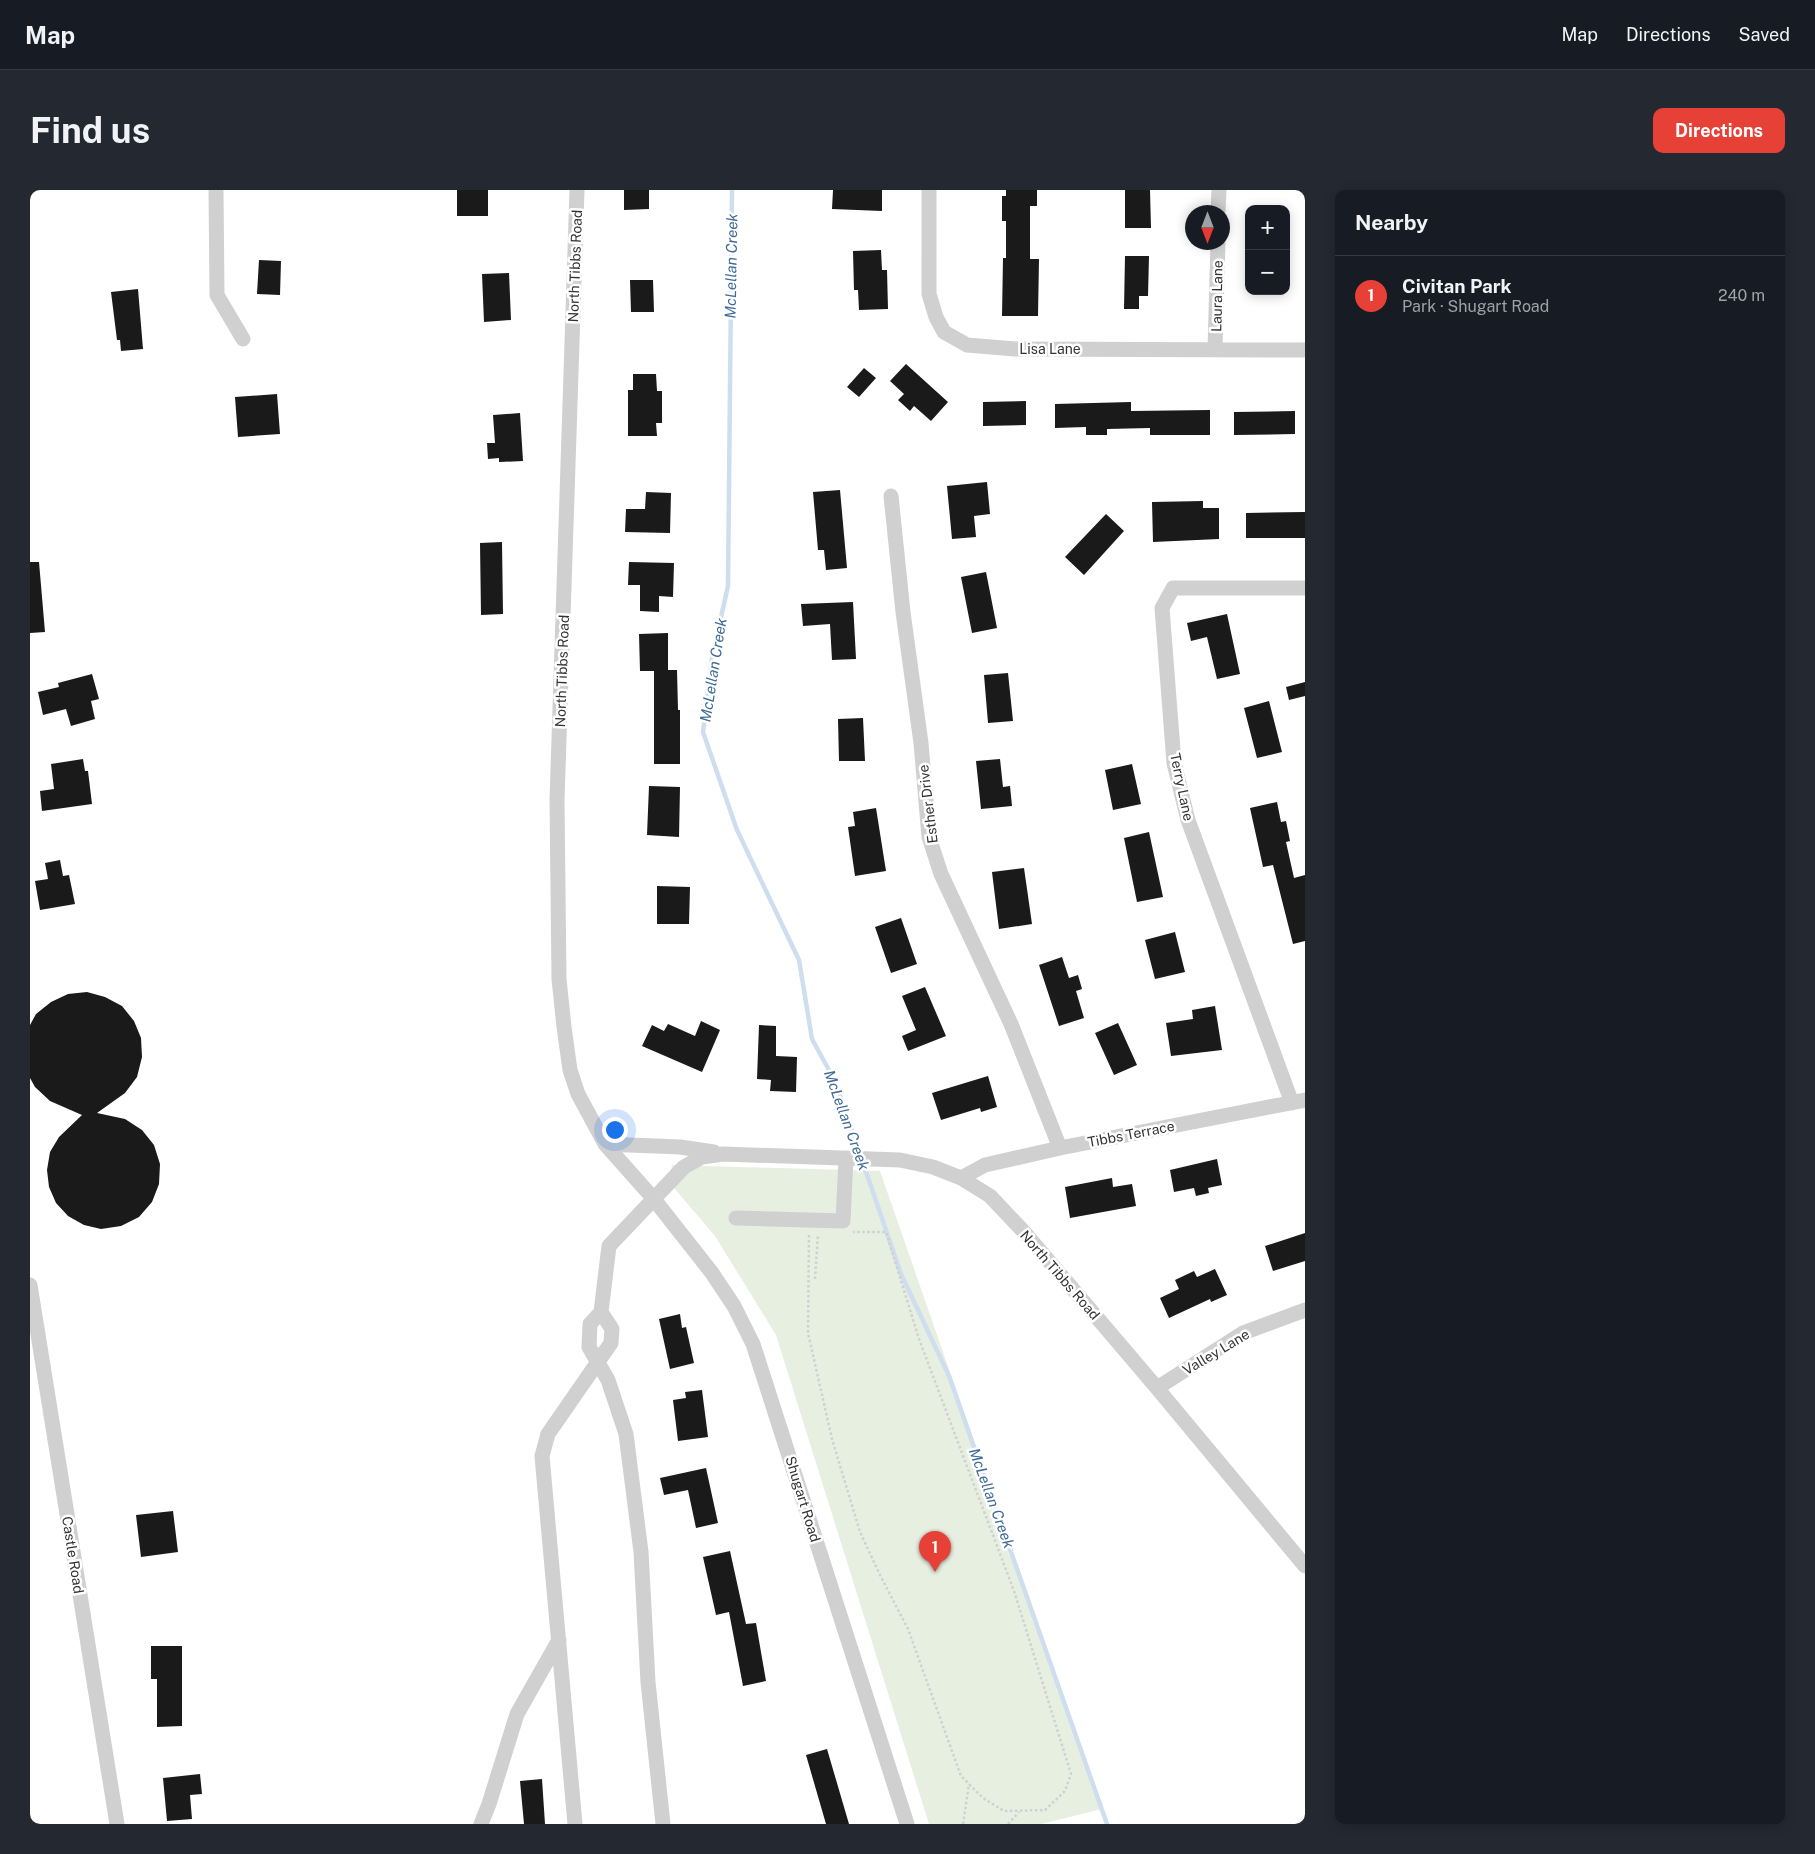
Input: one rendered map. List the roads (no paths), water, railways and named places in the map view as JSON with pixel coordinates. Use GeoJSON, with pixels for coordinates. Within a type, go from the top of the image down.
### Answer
{"type":"FeatureCollection","features":[{"type":"Feature","properties":{"kind":"street"},"geometry":{"type":"LineString","coordinates":[[216,190],[217,294],[243,339]]}},
{"type":"Feature","properties":{"kind":"street","name":"North Tibbs Road"},"geometry":{"type":"LineString","coordinates":[[577,190],[558,800],[559,979],[570,1070],[578,1094],[604,1144],[653,1198],[684,1167],[702,1157],[723,1154]]}},
{"type":"Feature","properties":{"kind":"street","name":"Lisa Lane"},"geometry":{"type":"LineString","coordinates":[[929,190],[929,294],[936,317],[944,332],[967,345],[1015,348],[1305,350]]}},
{"type":"Feature","properties":{"kind":"street"},"geometry":{"type":"LineString","coordinates":[[1218,205],[1219,190]]}},
{"type":"Feature","properties":{"kind":"street","name":"Laura Lane"},"geometry":{"type":"LineString","coordinates":[[1215,349],[1218,250]]}},
{"type":"Feature","properties":{"kind":"street","name":"Esther Drive"},"geometry":{"type":"LineString","coordinates":[[891,496],[903,612],[921,743],[929,837],[952,901],[1011,1024],[1060,1148]]}},
{"type":"Feature","properties":{"kind":"street","name":"Terry Lane"},"geometry":{"type":"LineString","coordinates":[[1298,1101],[1188,820],[1174,763],[1162,608],[1173,588],[1305,588]]}},
{"type":"Feature","properties":{"kind":"street","name":"Tibbs Terrace"},"geometry":{"type":"LineString","coordinates":[[961,1178],[984,1165],[1298,1101]]}},
{"type":"Feature","properties":{"kind":"street","name":"North Tibbs Road"},"geometry":{"type":"LineString","coordinates":[[604,1144],[680,1147],[723,1154],[900,1160],[933,1166],[961,1178],[990,1196],[1025,1234],[1157,1388],[1305,1566]]}},
{"type":"Feature","properties":{"kind":"street"},"geometry":{"type":"LineString","coordinates":[[736,1218],[843,1220],[848,1158]]}},
{"type":"Feature","properties":{"kind":"street"},"geometry":{"type":"LineString","coordinates":[[653,1198],[609,1246],[600,1312],[590,1324],[589,1346],[608,1380],[626,1434],[641,1552],[648,1682],[664,1824]]}},
{"type":"Feature","properties":{"kind":"street","name":"Shugart Road"},"geometry":{"type":"LineString","coordinates":[[653,1198],[712,1273],[734,1306],[753,1344],[906,1824]]}},
{"type":"Feature","properties":{"kind":"street","name":"Castle Road"},"geometry":{"type":"LineString","coordinates":[[30,1285],[117,1824]]}},
{"type":"Feature","properties":{"kind":"street","name":"Valley Lane"},"geometry":{"type":"LineString","coordinates":[[1157,1388],[1243,1333],[1305,1310]]}},
{"type":"Feature","properties":{"kind":"street"},"geometry":{"type":"LineString","coordinates":[[575,1824],[542,1456],[548,1434],[611,1343],[612,1330],[600,1312]]}},
{"type":"Feature","properties":{"kind":"street"},"geometry":{"type":"LineString","coordinates":[[480,1824],[489,1804],[517,1714],[559,1640]]}},
{"type":"Feature","properties":{"kind":"street"},"geometry":{"type":"LineString","coordinates":[[489,1804],[494,1824]]}},
{"type":"Feature","properties":{"kind":"waterway","name":"McLellan Creek"},"geometry":{"type":"LineString","coordinates":[[732,190],[728,586],[712,657],[703,732],[737,830],[799,960],[812,1039],[836,1083],[860,1155]]}},
{"type":"Feature","properties":{"kind":"waterway","name":"McLellan Creek"},"geometry":{"type":"LineString","coordinates":[[863,1163],[901,1274],[949,1376],[1107,1824]]}},
{"type":"Feature","properties":{"kind":"place","name":"Civitan Park"},"geometry":{"type":"Point","coordinates":[935,1572]}}]}
